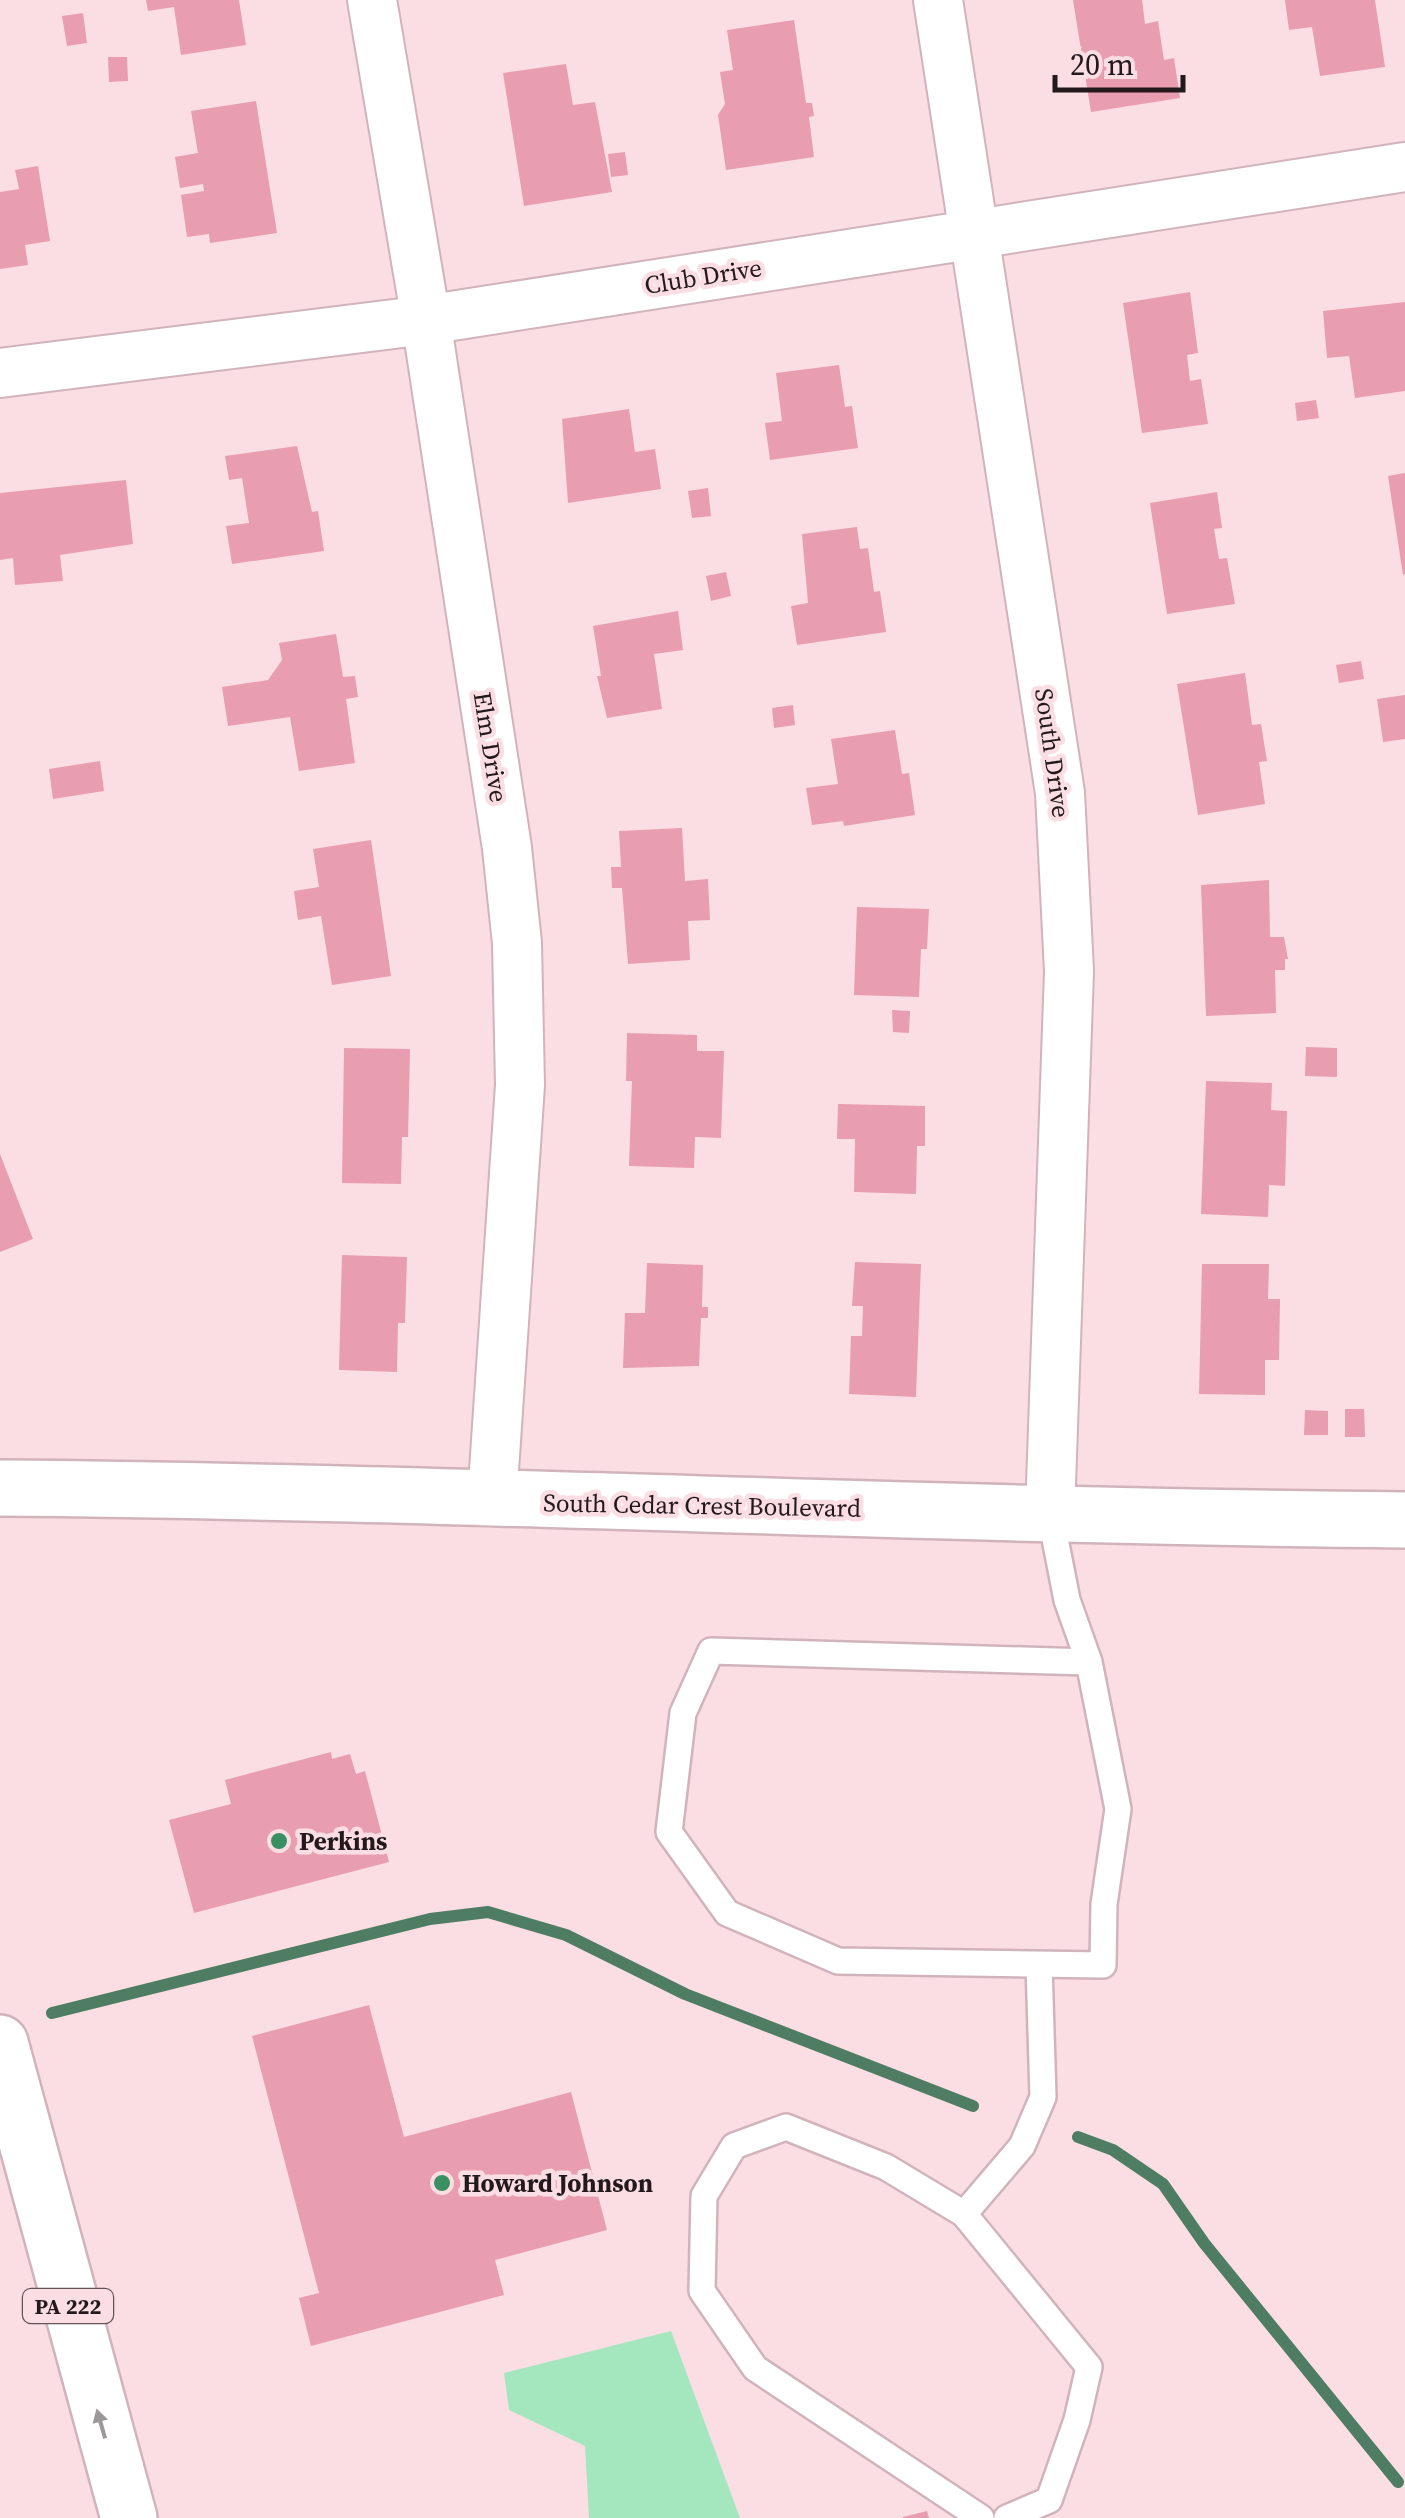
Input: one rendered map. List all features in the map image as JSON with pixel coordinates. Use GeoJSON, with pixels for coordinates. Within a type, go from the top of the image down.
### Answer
{"type":"FeatureCollection","features":[{"type":"Feature","properties":{"kind":"main road","name":"South Cedar Crest Boulevard"},"geometry":{"type":"LineString","coordinates":[[0,1488],[295,1491],[492,1500],[1405,1520]]}},
{"type":"Feature","properties":{"kind":"main road","name":"PA 222"},"geometry":{"type":"LineString","coordinates":[[7,2068],[129,2518]]}},
{"type":"Feature","properties":{"kind":"street","name":"Elm Drive"},"geometry":{"type":"LineString","coordinates":[[372,0],[426,320],[506,848],[516,943],[520,1086],[492,1500]]}},
{"type":"Feature","properties":{"kind":"street","name":"South Drive"},"geometry":{"type":"LineString","coordinates":[[938,0],[1060,792],[1067,882],[1069,971],[1050,1513]]}},
{"type":"Feature","properties":{"kind":"street","name":"Club Drive"},"geometry":{"type":"LineString","coordinates":[[0,373],[426,320],[1405,167]]}},
{"type":"Feature","properties":{"kind":"lane"},"geometry":{"type":"LineString","coordinates":[[1050,1513],[1066,1600],[1089,1662],[1118,1809],[1104,1904],[1103,1964],[838,1960],[727,1912],[668,1832],[684,1714],[712,1651],[1089,1662]]}},
{"type":"Feature","properties":{"kind":"lane"},"geometry":{"type":"LineString","coordinates":[[964,2214],[1022,2146],[1043,2097],[1038,1964]]}},
{"type":"Feature","properties":{"kind":"lane"},"geometry":{"type":"LineString","coordinates":[[981,2518],[755,2368],[702,2291],[704,2196],[734,2146],[786,2126],[886,2167],[964,2214],[1089,2366],[1078,2420],[1048,2500],[1007,2518]]}},
{"type":"Feature","properties":{"kind":"green space"},"geometry":{"type":"Polygon","coordinates":[[[671,2331],[740,2518],[589,2518],[585,2446],[509,2410],[504,2373],[671,2331]]]}},
{"type":"Feature","properties":{"kind":"building"},"geometry":{"type":"Polygon","coordinates":[[[146,0],[239,0],[246,45],[181,55],[174,7],[148,11],[146,0]]]}},
{"type":"Feature","properties":{"kind":"building"},"geometry":{"type":"Polygon","coordinates":[[[1073,0],[1142,0],[1145,24],[1158,21],[1164,60],[1174,58],[1180,98],[1091,112],[1073,0]]]}},
{"type":"Feature","properties":{"kind":"building"},"geometry":{"type":"Polygon","coordinates":[[[1285,0],[1375,0],[1385,67],[1320,76],[1312,27],[1289,30],[1285,0]]]}},
{"type":"Feature","properties":{"kind":"building"},"geometry":{"type":"Polygon","coordinates":[[[83,13],[87,43],[67,46],[62,16],[83,13]]]}},
{"type":"Feature","properties":{"kind":"building"},"geometry":{"type":"Polygon","coordinates":[[[794,20],[806,103],[812,103],[814,116],[809,117],[814,157],[726,170],[718,115],[725,104],[720,72],[733,70],[727,30],[794,20]]]}},
{"type":"Feature","properties":{"kind":"building"},"geometry":{"type":"Polygon","coordinates":[[[108,57],[127,57],[128,81],[109,82],[108,57]]]}},
{"type":"Feature","properties":{"kind":"building"},"geometry":{"type":"Polygon","coordinates":[[[566,64],[573,105],[595,102],[612,192],[524,206],[503,73],[566,64]]]}},
{"type":"Feature","properties":{"kind":"building"},"geometry":{"type":"Polygon","coordinates":[[[256,101],[277,233],[210,243],[209,234],[187,237],[181,195],[204,191],[203,184],[180,188],[175,157],[198,153],[191,111],[256,101]]]}},
{"type":"Feature","properties":{"kind":"building"},"geometry":{"type":"Polygon","coordinates":[[[625,152],[628,175],[611,177],[608,154],[625,152]]]}},
{"type":"Feature","properties":{"kind":"building"},"geometry":{"type":"Polygon","coordinates":[[[38,166],[50,241],[25,245],[28,265],[0,269],[0,192],[19,189],[15,170],[38,166]]]}},
{"type":"Feature","properties":{"kind":"building"},"geometry":{"type":"Polygon","coordinates":[[[1190,292],[1198,353],[1187,355],[1190,381],[1201,379],[1208,424],[1142,433],[1123,303],[1190,292]]]}},
{"type":"Feature","properties":{"kind":"building"},"geometry":{"type":"Polygon","coordinates":[[[1405,302],[1405,391],[1355,398],[1349,356],[1327,358],[1323,311],[1405,302]]]}},
{"type":"Feature","properties":{"kind":"building"},"geometry":{"type":"Polygon","coordinates":[[[839,365],[845,407],[852,406],[858,448],[770,460],[765,423],[782,421],[776,373],[839,365]]]}},
{"type":"Feature","properties":{"kind":"building"},"geometry":{"type":"Polygon","coordinates":[[[1316,400],[1319,418],[1297,421],[1295,403],[1316,400]]]}},
{"type":"Feature","properties":{"kind":"building"},"geometry":{"type":"Polygon","coordinates":[[[629,409],[635,452],[655,449],[661,489],[568,503],[562,419],[629,409]]]}},
{"type":"Feature","properties":{"kind":"building"},"geometry":{"type":"Polygon","coordinates":[[[297,446],[312,512],[318,511],[324,551],[232,564],[226,526],[249,523],[242,478],[229,480],[225,456],[297,446]]]}},
{"type":"Feature","properties":{"kind":"building"},"geometry":{"type":"Polygon","coordinates":[[[1405,473],[1405,574],[1403,575],[1388,476],[1405,473]]]}},
{"type":"Feature","properties":{"kind":"building"},"geometry":{"type":"Polygon","coordinates":[[[126,480],[133,544],[60,555],[63,581],[15,585],[13,558],[0,560],[0,493],[126,480]]]}},
{"type":"Feature","properties":{"kind":"building"},"geometry":{"type":"Polygon","coordinates":[[[708,488],[711,516],[692,518],[688,491],[708,488]]]}},
{"type":"Feature","properties":{"kind":"building"},"geometry":{"type":"Polygon","coordinates":[[[1217,492],[1222,528],[1214,529],[1219,559],[1227,558],[1235,604],[1167,614],[1150,503],[1217,492]]]}},
{"type":"Feature","properties":{"kind":"building"},"geometry":{"type":"Polygon","coordinates":[[[857,527],[860,549],[868,548],[874,592],[880,591],[886,632],[797,645],[791,606],[808,603],[802,534],[857,527]]]}},
{"type":"Feature","properties":{"kind":"building"},"geometry":{"type":"Polygon","coordinates":[[[726,572],[731,596],[711,601],[706,576],[726,572]]]}},
{"type":"Feature","properties":{"kind":"building"},"geometry":{"type":"Polygon","coordinates":[[[678,611],[683,650],[654,654],[662,709],[607,718],[597,676],[601,676],[593,626],[678,611]]]}},
{"type":"Feature","properties":{"kind":"building"},"geometry":{"type":"Polygon","coordinates":[[[336,634],[343,677],[355,676],[358,697],[346,699],[355,763],[299,771],[290,717],[228,726],[222,687],[268,680],[282,660],[279,643],[336,634]]]}},
{"type":"Feature","properties":{"kind":"building"},"geometry":{"type":"Polygon","coordinates":[[[1361,661],[1364,679],[1339,683],[1336,665],[1361,661]]]}},
{"type":"Feature","properties":{"kind":"building"},"geometry":{"type":"Polygon","coordinates":[[[1245,673],[1252,725],[1261,724],[1267,761],[1259,762],[1265,804],[1198,815],[1177,684],[1245,673]]]}},
{"type":"Feature","properties":{"kind":"building"},"geometry":{"type":"Polygon","coordinates":[[[1405,695],[1405,739],[1383,742],[1377,699],[1405,695]]]}},
{"type":"Feature","properties":{"kind":"building"},"geometry":{"type":"Polygon","coordinates":[[[793,705],[795,725],[774,728],[772,708],[793,705]]]}},
{"type":"Feature","properties":{"kind":"building"},"geometry":{"type":"Polygon","coordinates":[[[895,730],[902,774],[909,773],[915,815],[844,826],[843,821],[812,825],[806,788],[838,784],[831,739],[895,730]]]}},
{"type":"Feature","properties":{"kind":"building"},"geometry":{"type":"Polygon","coordinates":[[[100,761],[104,791],[53,799],[49,769],[100,761]]]}},
{"type":"Feature","properties":{"kind":"building"},"geometry":{"type":"Polygon","coordinates":[[[682,828],[685,881],[708,879],[710,920],[688,921],[690,960],[628,964],[622,888],[612,888],[611,867],[621,867],[619,831],[682,828]]]}},
{"type":"Feature","properties":{"kind":"building"},"geometry":{"type":"Polygon","coordinates":[[[371,840],[391,976],[332,985],[321,916],[298,920],[294,891],[319,887],[313,849],[371,840]]]}},
{"type":"Feature","properties":{"kind":"building"},"geometry":{"type":"Polygon","coordinates":[[[1269,880],[1270,937],[1284,937],[1288,959],[1285,970],[1275,970],[1276,1013],[1206,1016],[1201,885],[1269,880]]]}},
{"type":"Feature","properties":{"kind":"building"},"geometry":{"type":"Polygon","coordinates":[[[857,907],[929,909],[927,949],[921,949],[919,997],[854,995],[857,907]]]}},
{"type":"Feature","properties":{"kind":"building"},"geometry":{"type":"Polygon","coordinates":[[[892,1010],[910,1011],[909,1033],[893,1032],[892,1010]]]}},
{"type":"Feature","properties":{"kind":"building"},"geometry":{"type":"Polygon","coordinates":[[[627,1033],[697,1035],[697,1051],[724,1051],[721,1138],[695,1137],[694,1168],[629,1166],[632,1081],[626,1081],[627,1033]]]}},
{"type":"Feature","properties":{"kind":"building"},"geometry":{"type":"Polygon","coordinates":[[[1306,1047],[1337,1048],[1337,1077],[1305,1076],[1306,1047]]]}},
{"type":"Feature","properties":{"kind":"building"},"geometry":{"type":"Polygon","coordinates":[[[344,1048],[410,1049],[408,1137],[402,1137],[401,1184],[342,1183],[344,1048]]]}},
{"type":"Feature","properties":{"kind":"building"},"geometry":{"type":"Polygon","coordinates":[[[1206,1081],[1272,1083],[1271,1110],[1287,1111],[1285,1186],[1269,1185],[1268,1217],[1201,1214],[1206,1081]]]}},
{"type":"Feature","properties":{"kind":"building"},"geometry":{"type":"Polygon","coordinates":[[[838,1104],[925,1106],[925,1146],[917,1146],[916,1194],[854,1192],[855,1139],[837,1139],[838,1104]]]}},
{"type":"Feature","properties":{"kind":"building"},"geometry":{"type":"Polygon","coordinates":[[[0,1154],[33,1239],[0,1252],[0,1154]]]}},
{"type":"Feature","properties":{"kind":"building"},"geometry":{"type":"Polygon","coordinates":[[[342,1255],[407,1257],[405,1323],[398,1323],[397,1372],[339,1370],[342,1255]]]}},
{"type":"Feature","properties":{"kind":"building"},"geometry":{"type":"Polygon","coordinates":[[[855,1262],[921,1264],[916,1397],[849,1394],[851,1336],[862,1336],[863,1306],[852,1306],[855,1262]]]}},
{"type":"Feature","properties":{"kind":"building"},"geometry":{"type":"Polygon","coordinates":[[[647,1263],[703,1265],[702,1307],[708,1307],[708,1318],[701,1318],[699,1366],[623,1368],[625,1313],[645,1313],[647,1263]]]}},
{"type":"Feature","properties":{"kind":"building"},"geometry":{"type":"Polygon","coordinates":[[[1202,1264],[1269,1264],[1268,1299],[1280,1299],[1279,1360],[1265,1360],[1265,1395],[1199,1394],[1202,1264]]]}},
{"type":"Feature","properties":{"kind":"building"},"geometry":{"type":"Polygon","coordinates":[[[1345,1409],[1364,1409],[1365,1437],[1345,1437],[1345,1409]]]}},
{"type":"Feature","properties":{"kind":"building"},"geometry":{"type":"Polygon","coordinates":[[[1305,1410],[1328,1411],[1328,1435],[1304,1435],[1305,1410]]]}},
{"type":"Feature","properties":{"kind":"building","name":"Perkins"},"geometry":{"type":"Polygon","coordinates":[[[331,1752],[332,1759],[350,1754],[356,1774],[365,1771],[389,1862],[194,1913],[169,1820],[231,1804],[225,1780],[331,1752]]]}},
{"type":"Feature","properties":{"kind":"building","name":"Howard Johnson"},"geometry":{"type":"Polygon","coordinates":[[[369,2005],[404,2137],[571,2092],[607,2230],[495,2260],[504,2295],[311,2346],[299,2298],[319,2293],[252,2036],[369,2005]]]}},
{"type":"Feature","properties":{"kind":"building"},"geometry":{"type":"Polygon","coordinates":[[[927,2511],[929,2518],[903,2518],[903,2517],[927,2511]]]}},
{"type":"Feature","properties":{"kind":"waterway"},"geometry":{"type":"LineString","coordinates":[[52,2013],[430,1919],[488,1912],[566,1935],[685,1994],[973,2106]]}},
{"type":"Feature","properties":{"kind":"waterway"},"geometry":{"type":"LineString","coordinates":[[1078,2137],[1113,2150],[1163,2184],[1204,2243],[1398,2482]]}},
{"type":"Feature","properties":{"kind":"place","name":"Perkins"},"geometry":{"type":"Point","coordinates":[279,1841]}},
{"type":"Feature","properties":{"kind":"place","name":"Howard Johnson"},"geometry":{"type":"Point","coordinates":[442,2183]}}]}
